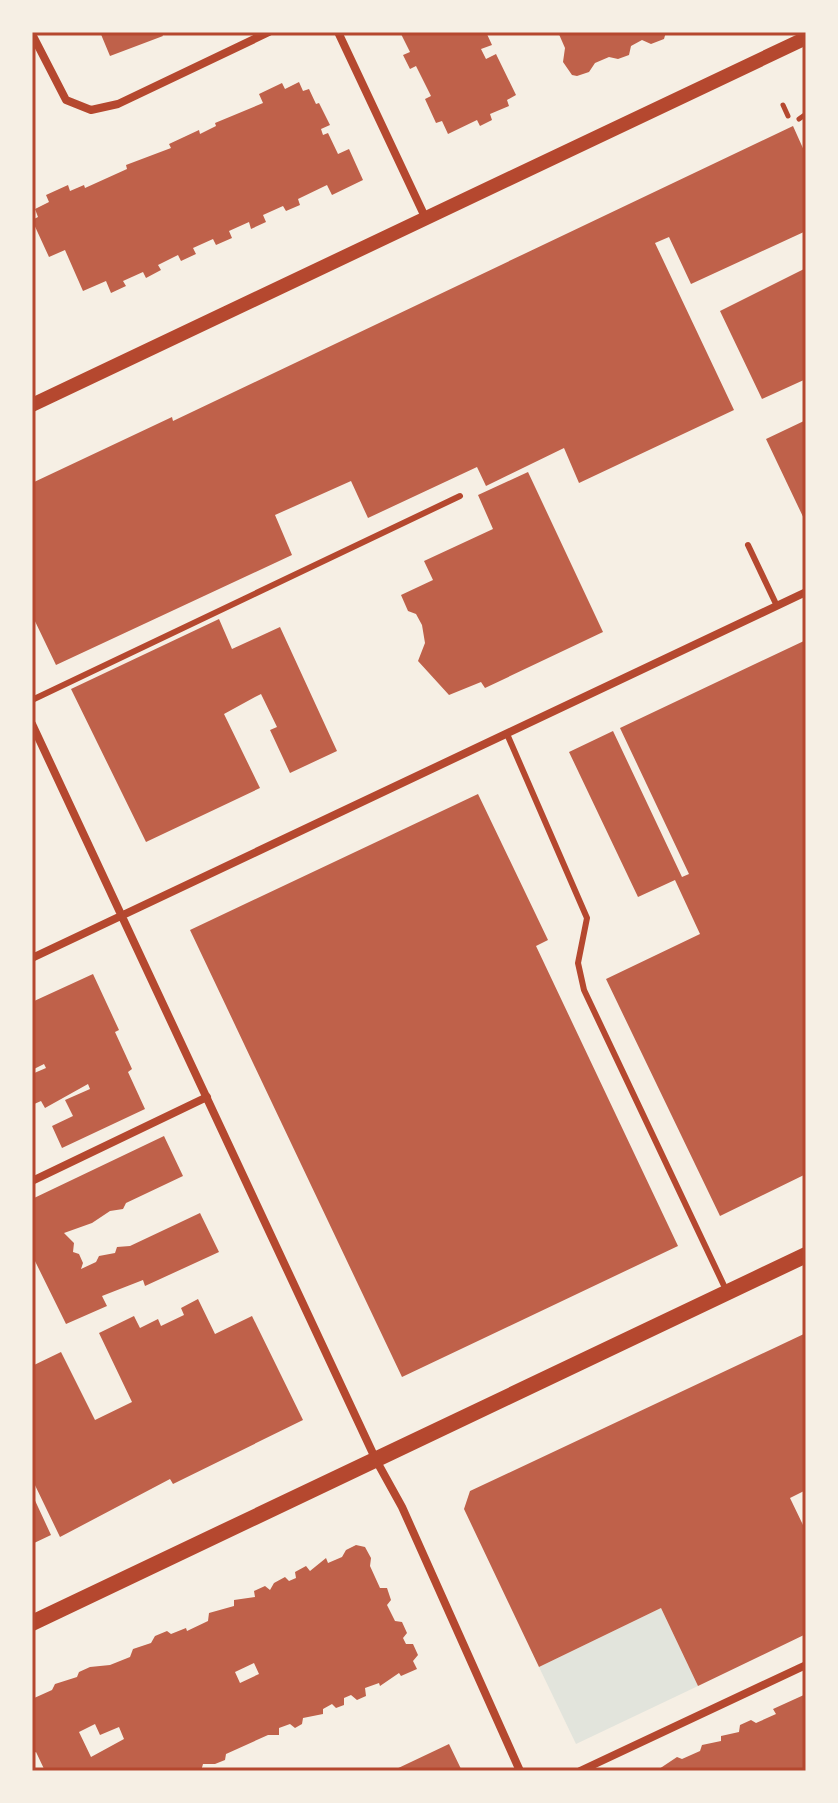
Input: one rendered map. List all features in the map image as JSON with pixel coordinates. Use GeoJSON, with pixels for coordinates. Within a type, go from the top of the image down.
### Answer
{"type":"FeatureCollection","features":[{"type":"Feature","properties":{"kind":"main road"},"geometry":{"type":"LineString","coordinates":[[32,1623],[806,1255]]}},
{"type":"Feature","properties":{"kind":"street"},"geometry":{"type":"LineString","coordinates":[[32,34],[61,93],[73,105],[91,110],[118,104],[269,32]]}},
{"type":"Feature","properties":{"kind":"street"},"geometry":{"type":"LineString","coordinates":[[338,32],[426,219]]}},
{"type":"Feature","properties":{"kind":"street"},"geometry":{"type":"LineString","coordinates":[[32,405],[805,35]]}},
{"type":"Feature","properties":{"kind":"street"},"geometry":{"type":"LineString","coordinates":[[32,958],[806,592]]}},
{"type":"Feature","properties":{"kind":"street"},"geometry":{"type":"LineString","coordinates":[[32,724],[376,1460],[402,1507],[520,1771]]}},
{"type":"Feature","properties":{"kind":"street"},"geometry":{"type":"LineString","coordinates":[[32,1181],[207,1097]]}},
{"type":"Feature","properties":{"kind":"street"},"geometry":{"type":"LineString","coordinates":[[580,1771],[806,1665]]}},
{"type":"Feature","properties":{"kind":"lane"},"geometry":{"type":"LineString","coordinates":[[32,700],[460,496]]}},
{"type":"Feature","properties":{"kind":"lane"},"geometry":{"type":"LineString","coordinates":[[748,545],[777,606]]}},
{"type":"Feature","properties":{"kind":"lane"},"geometry":{"type":"LineString","coordinates":[[507,734],[587,918],[578,963],[584,990],[727,1293]]}},
{"type":"Feature","properties":{"kind":"path"},"geometry":{"type":"LineString","coordinates":[[783,105],[788,116]]}},
{"type":"Feature","properties":{"kind":"path"},"geometry":{"type":"LineString","coordinates":[[799,119],[806,114]]}},
{"type":"Feature","properties":{"kind":"shaded area"},"geometry":{"type":"Polygon","coordinates":[[[661,1608],[698,1686],[576,1744],[539,1667],[661,1608]]]}},
{"type":"Feature","properties":{"kind":"building"},"geometry":{"type":"Polygon","coordinates":[[[100,32],[161,32],[163,36],[110,56],[100,32]]]}},
{"type":"Feature","properties":{"kind":"building"},"geometry":{"type":"Polygon","coordinates":[[[400,32],[486,32],[492,45],[481,49],[486,59],[496,54],[516,95],[507,100],[509,106],[490,114],[492,120],[480,126],[477,120],[448,134],[442,121],[436,123],[425,99],[431,96],[416,66],[410,69],[403,55],[410,52],[400,32]]]}},
{"type":"Feature","properties":{"kind":"building"},"geometry":{"type":"Polygon","coordinates":[[[558,32],[666,32],[664,39],[651,44],[642,40],[631,46],[629,55],[618,59],[609,57],[595,63],[589,72],[577,76],[572,75],[563,62],[565,48],[558,32]]]}},
{"type":"Feature","properties":{"kind":"building"},"geometry":{"type":"Polygon","coordinates":[[[299,82],[303,91],[309,89],[330,125],[321,129],[323,135],[328,133],[338,154],[349,149],[363,180],[332,195],[327,185],[298,199],[300,205],[286,211],[283,206],[263,215],[266,222],[251,229],[249,222],[229,231],[232,238],[216,245],[213,239],[193,248],[196,254],[181,261],[178,255],[158,265],[161,270],[146,278],[143,272],[123,281],[126,286],[111,293],[106,281],[83,291],[65,250],[49,257],[32,220],[38,217],[35,209],[49,202],[46,195],[68,185],[70,191],[84,185],[85,188],[127,169],[126,165],[171,148],[169,144],[199,130],[200,134],[216,126],[215,123],[263,103],[259,94],[282,83],[285,89],[299,82]]]}},
{"type":"Feature","properties":{"kind":"building"},"geometry":{"type":"Polygon","coordinates":[[[793,126],[806,155],[806,231],[691,284],[669,237],[655,243],[734,410],[579,483],[564,448],[486,486],[477,467],[368,518],[351,481],[275,515],[292,555],[56,665],[32,615],[32,483],[172,417],[173,421],[793,126]]]}},
{"type":"Feature","properties":{"kind":"building"},"geometry":{"type":"Polygon","coordinates":[[[806,268],[806,379],[762,399],[720,311],[806,268]]]}},
{"type":"Feature","properties":{"kind":"building"},"geometry":{"type":"Polygon","coordinates":[[[806,420],[806,523],[766,439],[806,420]]]}},
{"type":"Feature","properties":{"kind":"building"},"geometry":{"type":"Polygon","coordinates":[[[528,472],[603,632],[485,688],[481,682],[449,695],[418,661],[425,643],[422,625],[416,614],[408,611],[401,595],[433,580],[424,561],[493,529],[478,495],[528,472]]]}},
{"type":"Feature","properties":{"kind":"building"},"geometry":{"type":"Polygon","coordinates":[[[219,619],[232,649],[280,627],[337,751],[290,773],[270,730],[277,727],[261,694],[224,714],[260,788],[146,842],[71,689],[219,619]]]}},
{"type":"Feature","properties":{"kind":"building"},"geometry":{"type":"Polygon","coordinates":[[[806,640],[806,1174],[720,1216],[606,979],[700,934],[675,880],[638,897],[569,752],[613,731],[682,877],[689,874],[620,728],[806,640]]]}},
{"type":"Feature","properties":{"kind":"building"},"geometry":{"type":"Polygon","coordinates":[[[478,794],[548,940],[536,946],[678,1246],[402,1377],[190,930],[478,794]]]}},
{"type":"Feature","properties":{"kind":"building"},"geometry":{"type":"Polygon","coordinates":[[[93,974],[119,1030],[115,1032],[132,1069],[128,1072],[145,1109],[62,1148],[52,1126],[73,1116],[65,1100],[90,1089],[88,1084],[45,1108],[41,1101],[32,1105],[32,1074],[46,1068],[44,1064],[32,1070],[32,1002],[93,974]]]}},
{"type":"Feature","properties":{"kind":"building"},"geometry":{"type":"Polygon","coordinates":[[[164,1136],[183,1176],[126,1203],[123,1209],[110,1211],[92,1223],[64,1233],[74,1243],[73,1252],[79,1254],[83,1263],[81,1269],[96,1262],[99,1256],[115,1253],[117,1247],[130,1246],[200,1213],[219,1252],[145,1286],[143,1280],[102,1296],[107,1306],[66,1324],[32,1255],[32,1199],[164,1136]]]}},
{"type":"Feature","properties":{"kind":"building"},"geometry":{"type":"Polygon","coordinates":[[[198,1299],[215,1334],[252,1316],[303,1420],[173,1484],[170,1479],[60,1537],[32,1479],[32,1366],[61,1352],[95,1420],[132,1402],[99,1333],[134,1316],[140,1328],[158,1319],[161,1326],[184,1315],[181,1308],[198,1299]]]}},
{"type":"Feature","properties":{"kind":"building"},"geometry":{"type":"Polygon","coordinates":[[[806,1333],[806,1490],[790,1498],[803,1525],[806,1524],[806,1634],[698,1686],[661,1608],[539,1667],[464,1509],[470,1491],[806,1333]]]}},
{"type":"Feature","properties":{"kind":"building"},"geometry":{"type":"Polygon","coordinates":[[[32,1494],[51,1535],[32,1544],[32,1494]]]}},
{"type":"Feature","properties":{"kind":"building"},"geometry":{"type":"Polygon","coordinates":[[[356,1545],[365,1547],[380,1588],[387,1588],[391,1600],[387,1605],[395,1621],[402,1622],[407,1633],[403,1638],[406,1644],[413,1644],[418,1655],[413,1661],[417,1669],[401,1676],[399,1673],[380,1686],[379,1683],[365,1688],[366,1696],[357,1700],[351,1695],[344,1698],[344,1705],[336,1708],[332,1704],[323,1709],[323,1714],[303,1718],[302,1724],[295,1728],[290,1724],[279,1728],[279,1735],[268,1735],[226,1754],[225,1760],[215,1764],[203,1764],[201,1771],[45,1771],[36,1752],[32,1754],[32,1699],[52,1690],[55,1684],[77,1677],[79,1672],[90,1667],[110,1665],[130,1657],[133,1649],[151,1643],[155,1636],[167,1631],[171,1634],[186,1628],[187,1631],[208,1621],[209,1613],[234,1606],[234,1600],[255,1597],[254,1591],[265,1586],[270,1590],[274,1583],[285,1577],[289,1581],[296,1578],[295,1572],[306,1566],[310,1571],[326,1558],[328,1563],[342,1557],[346,1550],[356,1545]],[[254,1663],[235,1672],[240,1683],[259,1674],[254,1663]],[[95,1724],[79,1732],[91,1757],[124,1739],[119,1727],[100,1735],[95,1724]]]}},
{"type":"Feature","properties":{"kind":"building"},"geometry":{"type":"Polygon","coordinates":[[[806,1694],[806,1771],[656,1771],[677,1757],[682,1759],[700,1751],[702,1745],[721,1741],[721,1736],[739,1732],[740,1725],[751,1720],[756,1723],[776,1714],[773,1709],[806,1694]]]}},
{"type":"Feature","properties":{"kind":"building"},"geometry":{"type":"Polygon","coordinates":[[[449,1744],[462,1771],[392,1771],[449,1744]]]}}]}
